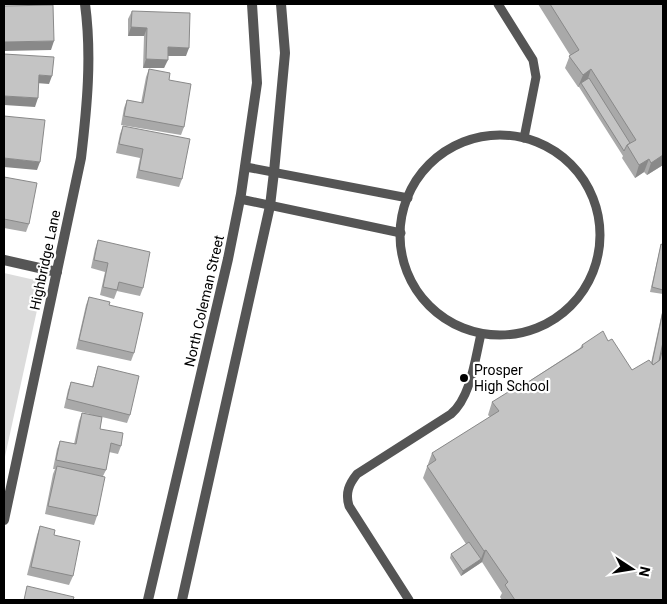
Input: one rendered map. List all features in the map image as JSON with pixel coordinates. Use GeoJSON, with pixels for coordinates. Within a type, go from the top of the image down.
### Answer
{"type":"FeatureCollection","features":[{"type":"Feature","properties":{"kind":"street","name":"Highbridge Lane"},"geometry":{"type":"LineString","coordinates":[[4,520],[81,158],[87,110],[89,66],[86,4]]}},
{"type":"Feature","properties":{"kind":"street","name":"North Coleman Street"},"geometry":{"type":"LineString","coordinates":[[148,600],[228,259],[246,167],[257,83],[252,4]]}},
{"type":"Feature","properties":{"kind":"street"},"geometry":{"type":"LineString","coordinates":[[182,600],[270,206],[285,53],[281,4]]}},
{"type":"Feature","properties":{"kind":"street"},"geometry":{"type":"LineString","coordinates":[[4,260],[57,272]]}},
{"type":"Feature","properties":{"kind":"lane"},"geometry":{"type":"LineString","coordinates":[[498,4],[533,60],[535,69],[536,77],[524,138]]}},
{"type":"Feature","properties":{"kind":"lane"},"geometry":{"type":"LineString","coordinates":[[491,136],[524,138],[544,145],[563,157],[577,171],[587,186],[596,207],[600,227],[600,247],[587,286],[575,302],[558,317],[543,326],[523,333],[502,336],[481,334],[450,322],[423,299],[413,284],[406,268],[402,251],[402,216],[416,182],[440,155],[473,139],[491,136]]}},
{"type":"Feature","properties":{"kind":"lane"},"geometry":{"type":"LineString","coordinates":[[246,167],[408,198]]}},
{"type":"Feature","properties":{"kind":"lane"},"geometry":{"type":"LineString","coordinates":[[240,199],[401,233]]}},
{"type":"Feature","properties":{"kind":"lane"},"geometry":{"type":"LineString","coordinates":[[409,600],[349,506],[347,498],[348,489],[357,474],[459,408],[467,388],[481,334]]}},
{"type":"Feature","properties":{"kind":"shaded area"},"geometry":{"type":"Polygon","coordinates":[[[4,273],[35,280],[41,292],[4,461],[4,273]]]}},
{"type":"Feature","properties":{"kind":"building"},"geometry":{"type":"Polygon","coordinates":[[[550,4],[663,4],[663,155],[651,163],[649,159],[639,165],[627,145],[636,140],[591,69],[583,75],[569,56],[579,50],[550,4]]]}},
{"type":"Feature","properties":{"kind":"building"},"geometry":{"type":"Polygon","coordinates":[[[53,5],[54,41],[4,42],[4,6],[53,5]]]}},
{"type":"Feature","properties":{"kind":"building"},"geometry":{"type":"Polygon","coordinates":[[[132,11],[190,13],[189,48],[168,47],[168,60],[146,59],[147,28],[131,27],[132,11]]]}},
{"type":"Feature","properties":{"kind":"building"},"geometry":{"type":"Polygon","coordinates":[[[4,54],[54,57],[52,76],[39,75],[38,98],[4,96],[4,54]]]}},
{"type":"Feature","properties":{"kind":"building"},"geometry":{"type":"Polygon","coordinates":[[[149,69],[170,73],[169,80],[191,84],[184,127],[124,116],[127,100],[143,103],[149,69]]]}},
{"type":"Feature","properties":{"kind":"building"},"geometry":{"type":"Polygon","coordinates":[[[589,78],[630,143],[624,151],[581,83],[589,78]]]}},
{"type":"Feature","properties":{"kind":"building"},"geometry":{"type":"Polygon","coordinates":[[[4,116],[45,120],[40,162],[4,158],[4,116]]]}},
{"type":"Feature","properties":{"kind":"building"},"geometry":{"type":"Polygon","coordinates":[[[123,126],[190,139],[182,179],[139,170],[143,149],[119,144],[123,126]]]}},
{"type":"Feature","properties":{"kind":"building"},"geometry":{"type":"Polygon","coordinates":[[[4,177],[37,183],[29,224],[4,219],[4,177]]]}},
{"type":"Feature","properties":{"kind":"building"},"geometry":{"type":"Polygon","coordinates":[[[98,240],[150,252],[143,288],[119,282],[117,290],[103,287],[108,263],[94,260],[98,240]]]}},
{"type":"Feature","properties":{"kind":"building"},"geometry":{"type":"Polygon","coordinates":[[[661,244],[663,245],[663,290],[652,287],[661,244]]]}},
{"type":"Feature","properties":{"kind":"building"},"geometry":{"type":"Polygon","coordinates":[[[89,297],[110,302],[109,305],[143,313],[134,353],[79,340],[89,297]]]}},
{"type":"Feature","properties":{"kind":"building"},"geometry":{"type":"Polygon","coordinates":[[[663,311],[663,342],[659,361],[653,365],[652,363],[663,311]]]}},
{"type":"Feature","properties":{"kind":"building"},"geometry":{"type":"Polygon","coordinates":[[[603,331],[608,341],[612,339],[632,370],[649,360],[653,365],[660,360],[663,347],[663,600],[515,600],[505,585],[508,582],[486,550],[484,551],[427,466],[436,460],[432,453],[499,411],[492,402],[513,389],[514,391],[583,347],[582,345],[603,331]]]}},
{"type":"Feature","properties":{"kind":"building"},"geometry":{"type":"Polygon","coordinates":[[[98,366],[139,376],[130,415],[67,399],[71,382],[93,387],[98,366]]]}},
{"type":"Feature","properties":{"kind":"building"},"geometry":{"type":"Polygon","coordinates":[[[82,413],[102,417],[100,429],[123,433],[121,446],[111,443],[106,470],[56,460],[60,441],[76,444],[82,413]]]}},
{"type":"Feature","properties":{"kind":"building"},"geometry":{"type":"Polygon","coordinates":[[[57,466],[105,477],[97,516],[48,506],[57,466]]]}},
{"type":"Feature","properties":{"kind":"building"},"geometry":{"type":"Polygon","coordinates":[[[40,526],[55,530],[54,535],[80,541],[73,576],[31,567],[40,526]]]}},
{"type":"Feature","properties":{"kind":"building"},"geometry":{"type":"Polygon","coordinates":[[[469,542],[481,559],[463,571],[451,554],[469,542]]]}},
{"type":"Feature","properties":{"kind":"building"},"geometry":{"type":"Polygon","coordinates":[[[27,586],[74,597],[73,600],[24,600],[27,586]]]}},
{"type":"Feature","properties":{"kind":"place","name":"Prosper High School"},"geometry":{"type":"Point","coordinates":[464,378]}}]}
